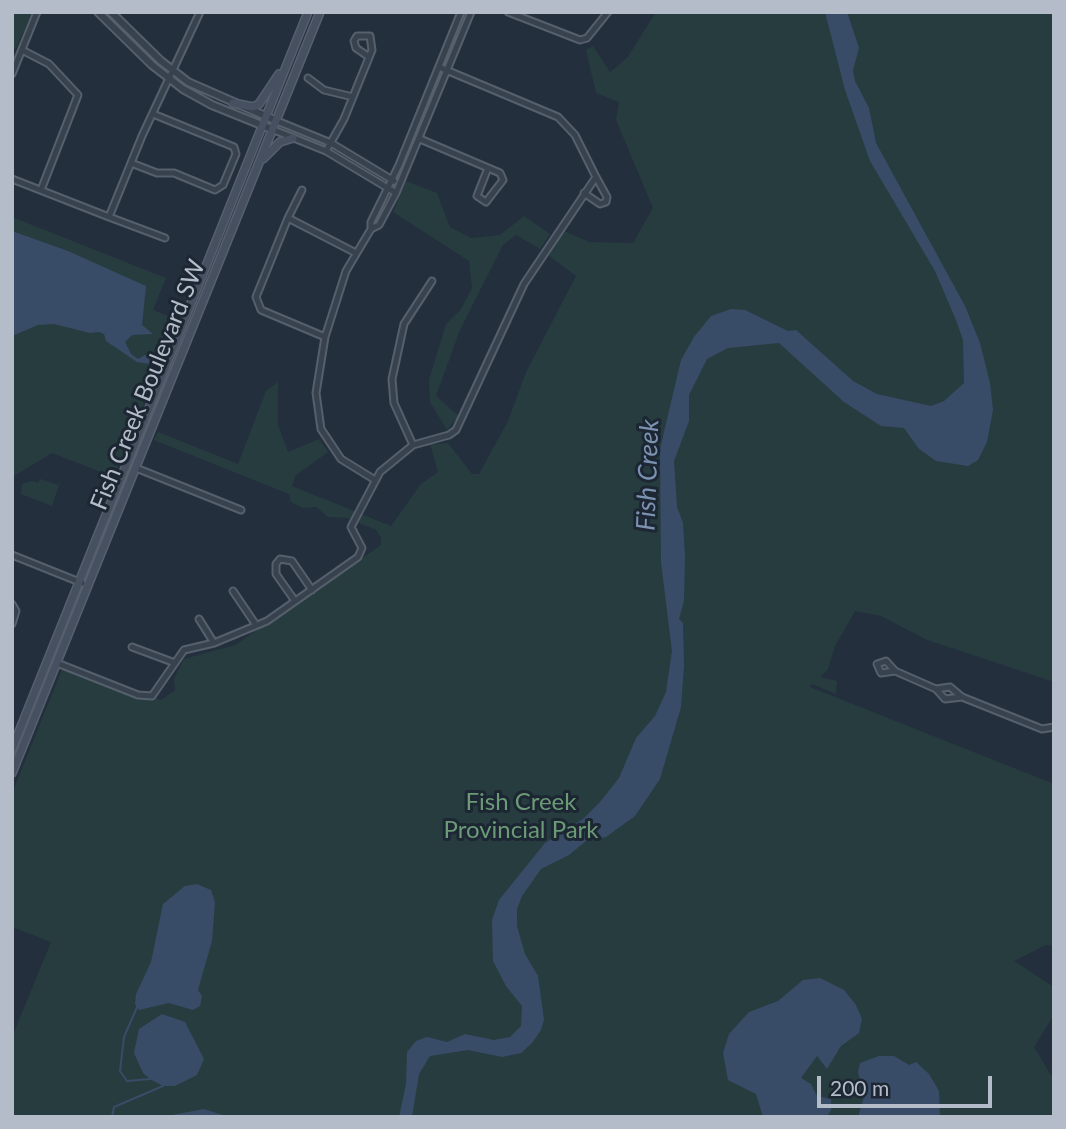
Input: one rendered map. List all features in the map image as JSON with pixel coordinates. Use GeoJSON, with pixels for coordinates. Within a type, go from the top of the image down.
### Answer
{"type":"FeatureCollection","features":[{"type":"Feature","properties":{"kind":"main road","name":"Fish Creek Boulevard SW"},"geometry":{"type":"LineString","coordinates":[[12,749],[308,12]]}},
{"type":"Feature","properties":{"kind":"main road","name":"Fish Creek Boulevard SW"},"geometry":{"type":"LineString","coordinates":[[12,773],[320,12]]}},
{"type":"Feature","properties":{"kind":"main road"},"geometry":{"type":"LineString","coordinates":[[233,103],[253,107],[264,100],[295,46]]}},
{"type":"Feature","properties":{"kind":"main road"},"geometry":{"type":"LineString","coordinates":[[260,162],[280,142],[293,138]]}},
{"type":"Feature","properties":{"kind":"street"},"geometry":{"type":"LineString","coordinates":[[12,74],[37,12]]}},
{"type":"Feature","properties":{"kind":"street"},"geometry":{"type":"LineString","coordinates":[[98,12],[170,80],[212,105],[326,151],[396,192]]}},
{"type":"Feature","properties":{"kind":"street"},"geometry":{"type":"LineString","coordinates":[[111,12],[174,71],[197,87],[331,143],[400,184]]}},
{"type":"Feature","properties":{"kind":"street"},"geometry":{"type":"LineString","coordinates":[[109,217],[200,12]]}},
{"type":"Feature","properties":{"kind":"street"},"geometry":{"type":"LineString","coordinates":[[371,229],[371,222],[392,180],[461,12]]}},
{"type":"Feature","properties":{"kind":"street"},"geometry":{"type":"LineString","coordinates":[[374,480],[341,459],[321,429],[316,393],[325,337],[335,300],[356,253],[371,229],[379,225],[400,184],[471,12]]}},
{"type":"Feature","properties":{"kind":"street"},"geometry":{"type":"LineString","coordinates":[[508,12],[580,40],[587,38],[608,12]]}},
{"type":"Feature","properties":{"kind":"street"},"geometry":{"type":"LineString","coordinates":[[111,25],[118,18]]}},
{"type":"Feature","properties":{"kind":"street"},"geometry":{"type":"LineString","coordinates":[[22,50],[49,64],[75,89],[78,97],[41,190]]}},
{"type":"Feature","properties":{"kind":"street"},"geometry":{"type":"LineString","coordinates":[[326,151],[369,57]]}},
{"type":"Feature","properties":{"kind":"street"},"geometry":{"type":"LineString","coordinates":[[439,67],[558,117],[579,140],[607,197],[606,202],[600,204],[584,193]]}},
{"type":"Feature","properties":{"kind":"street"},"geometry":{"type":"LineString","coordinates":[[307,78],[324,90],[353,97]]}},
{"type":"Feature","properties":{"kind":"street"},"geometry":{"type":"LineString","coordinates":[[131,163],[157,173],[174,173],[215,190],[223,185],[236,154],[234,147],[153,114]]}},
{"type":"Feature","properties":{"kind":"street"},"geometry":{"type":"LineString","coordinates":[[411,135],[500,173],[503,180],[486,202],[477,196],[488,168]]}},
{"type":"Feature","properties":{"kind":"street"},"geometry":{"type":"LineString","coordinates":[[57,663],[149,698],[156,694],[184,650],[214,643],[256,625],[312,590],[360,555],[361,546],[351,527],[374,480],[389,462],[413,444],[449,435],[456,430],[473,399],[494,344],[524,284],[596,177]]}},
{"type":"Feature","properties":{"kind":"street"},"geometry":{"type":"LineString","coordinates":[[12,179],[165,238]]}},
{"type":"Feature","properties":{"kind":"street"},"geometry":{"type":"LineString","coordinates":[[302,191],[256,297],[257,304],[263,312],[325,337]]}},
{"type":"Feature","properties":{"kind":"street"},"geometry":{"type":"LineString","coordinates":[[288,218],[356,253]]}},
{"type":"Feature","properties":{"kind":"street"},"geometry":{"type":"LineString","coordinates":[[413,444],[394,403],[392,379],[404,324],[432,281]]}},
{"type":"Feature","properties":{"kind":"street"},"geometry":{"type":"LineString","coordinates":[[171,355],[180,358]]}},
{"type":"Feature","properties":{"kind":"street"},"geometry":{"type":"LineString","coordinates":[[136,468],[242,510]]}},
{"type":"Feature","properties":{"kind":"street"},"geometry":{"type":"LineString","coordinates":[[12,555],[88,586]]}},
{"type":"Feature","properties":{"kind":"street"},"geometry":{"type":"LineString","coordinates":[[295,601],[276,574],[276,564],[280,559],[292,561],[312,590]]}},
{"type":"Feature","properties":{"kind":"street"},"geometry":{"type":"LineString","coordinates":[[233,591],[256,625]]}},
{"type":"Feature","properties":{"kind":"street"},"geometry":{"type":"LineString","coordinates":[[12,604],[16,611],[12,624]]}},
{"type":"Feature","properties":{"kind":"street"},"geometry":{"type":"LineString","coordinates":[[199,619],[214,643]]}},
{"type":"Feature","properties":{"kind":"street"},"geometry":{"type":"LineString","coordinates":[[132,647],[175,663]]}},
{"type":"Feature","properties":{"kind":"street"},"geometry":{"type":"LineString","coordinates":[[895,671],[936,689],[945,699],[962,697]]}},
{"type":"Feature","properties":{"kind":"street"},"geometry":{"type":"LineString","coordinates":[[936,689],[950,687],[962,697],[1042,729],[1054,727]]}},
{"type":"Feature","properties":{"kind":"green space"},"geometry":{"type":"Polygon","coordinates":[[[12,12],[32,12],[16,49],[12,48],[12,12]]]}},
{"type":"Feature","properties":{"kind":"green space","name":"Fish Creek Provincial Park"},"geometry":{"type":"Polygon","coordinates":[[[656,12],[1054,12],[1054,682],[927,640],[881,616],[855,611],[835,646],[828,669],[820,677],[837,681],[836,694],[812,684],[810,687],[1054,784],[1054,946],[1046,945],[1014,961],[1054,987],[1052,1018],[1034,1047],[1054,1080],[1054,1117],[12,1117],[12,1037],[51,942],[12,927],[12,793],[65,662],[161,700],[175,690],[174,679],[184,659],[235,645],[381,545],[381,538],[376,530],[347,518],[328,517],[316,507],[303,508],[291,502],[289,494],[154,440],[158,432],[238,464],[266,391],[278,382],[278,425],[288,452],[319,439],[328,452],[296,475],[292,486],[391,526],[421,484],[438,472],[430,444],[448,443],[472,474],[479,474],[508,421],[526,372],[576,276],[548,255],[564,231],[589,242],[633,243],[653,208],[616,120],[619,102],[596,93],[586,50],[593,46],[610,72],[627,58],[656,12]]]}},
{"type":"Feature","properties":{"kind":"green space"},"geometry":{"type":"Polygon","coordinates":[[[406,181],[437,193],[450,227],[471,238],[500,235],[524,216],[550,234],[540,249],[516,235],[503,245],[460,330],[436,396],[459,416],[447,430],[430,402],[429,380],[446,324],[461,309],[472,288],[469,261],[393,212],[406,181]]]}},
{"type":"Feature","properties":{"kind":"green space"},"geometry":{"type":"Polygon","coordinates":[[[12,217],[166,278],[153,310],[178,320],[101,509],[99,492],[106,474],[52,453],[12,477],[12,217]]]}},
{"type":"Feature","properties":{"kind":"green space"},"geometry":{"type":"Polygon","coordinates":[[[62,476],[52,506],[21,494],[22,484],[32,481],[38,483],[40,479],[58,485],[62,476]]]}},
{"type":"Feature","properties":{"kind":"water"},"geometry":{"type":"Polygon","coordinates":[[[825,12],[847,12],[859,48],[853,70],[855,81],[869,108],[876,143],[965,306],[980,343],[990,383],[993,410],[987,442],[978,460],[968,466],[936,461],[919,449],[904,428],[881,426],[844,402],[779,343],[728,348],[707,359],[689,395],[689,421],[674,461],[677,507],[683,523],[685,556],[684,601],[679,619],[683,623],[684,666],[681,707],[660,779],[635,816],[606,837],[586,841],[569,855],[541,869],[522,896],[517,909],[517,926],[525,954],[538,976],[544,1020],[532,1043],[521,1053],[502,1057],[468,1050],[430,1056],[419,1074],[412,1117],[399,1117],[406,1084],[407,1052],[416,1041],[427,1037],[447,1042],[465,1034],[494,1040],[510,1037],[521,1026],[522,1006],[506,986],[493,961],[492,920],[499,900],[545,843],[583,819],[600,802],[619,778],[636,738],[655,716],[666,692],[672,651],[661,562],[660,449],[681,360],[694,337],[711,316],[731,309],[745,310],[788,331],[796,330],[853,381],[877,394],[931,406],[944,401],[964,383],[963,340],[956,320],[935,271],[870,161],[845,90],[825,12]]]}},
{"type":"Feature","properties":{"kind":"water"},"geometry":{"type":"Polygon","coordinates":[[[12,231],[68,251],[146,286],[142,325],[153,334],[132,335],[125,342],[131,354],[138,359],[149,353],[150,364],[137,362],[106,341],[104,334],[99,332],[90,333],[54,324],[38,325],[12,336],[12,231]]]}},
{"type":"Feature","properties":{"kind":"water"},"geometry":{"type":"Polygon","coordinates":[[[197,884],[211,890],[215,902],[212,941],[198,990],[202,996],[200,1006],[193,1010],[169,1003],[139,1010],[135,1004],[136,994],[151,962],[163,904],[185,886],[197,884]]]}},
{"type":"Feature","properties":{"kind":"water"},"geometry":{"type":"Polygon","coordinates":[[[820,978],[844,990],[856,1005],[862,1019],[859,1033],[841,1046],[827,1069],[817,1056],[801,1078],[811,1084],[817,1096],[831,1099],[831,1110],[827,1117],[763,1117],[756,1094],[728,1080],[723,1053],[729,1034],[749,1012],[778,1001],[803,980],[820,978]]]}},
{"type":"Feature","properties":{"kind":"water"},"geometry":{"type":"Polygon","coordinates":[[[162,1014],[185,1022],[204,1059],[197,1075],[175,1086],[163,1086],[150,1079],[143,1073],[134,1053],[139,1029],[162,1014]]]}},
{"type":"Feature","properties":{"kind":"water"},"geometry":{"type":"Polygon","coordinates":[[[879,1056],[894,1056],[909,1065],[916,1062],[929,1074],[939,1091],[940,1117],[858,1117],[864,1097],[858,1072],[860,1063],[879,1056]]]}},
{"type":"Feature","properties":{"kind":"water"},"geometry":{"type":"Polygon","coordinates":[[[204,1109],[229,1117],[167,1117],[172,1115],[204,1109]]]}},
{"type":"Feature","properties":{"kind":"waterway"},"geometry":{"type":"LineString","coordinates":[[138,1005],[124,1037],[120,1071],[127,1081],[150,1079]]}},
{"type":"Feature","properties":{"kind":"waterway"},"geometry":{"type":"LineString","coordinates":[[112,1117],[114,1107],[163,1086]]}},
{"type":"Feature","properties":{"kind":"water label","name":"Fish Creek"},"geometry":{"type":"Point","coordinates":[648,475]}}]}
